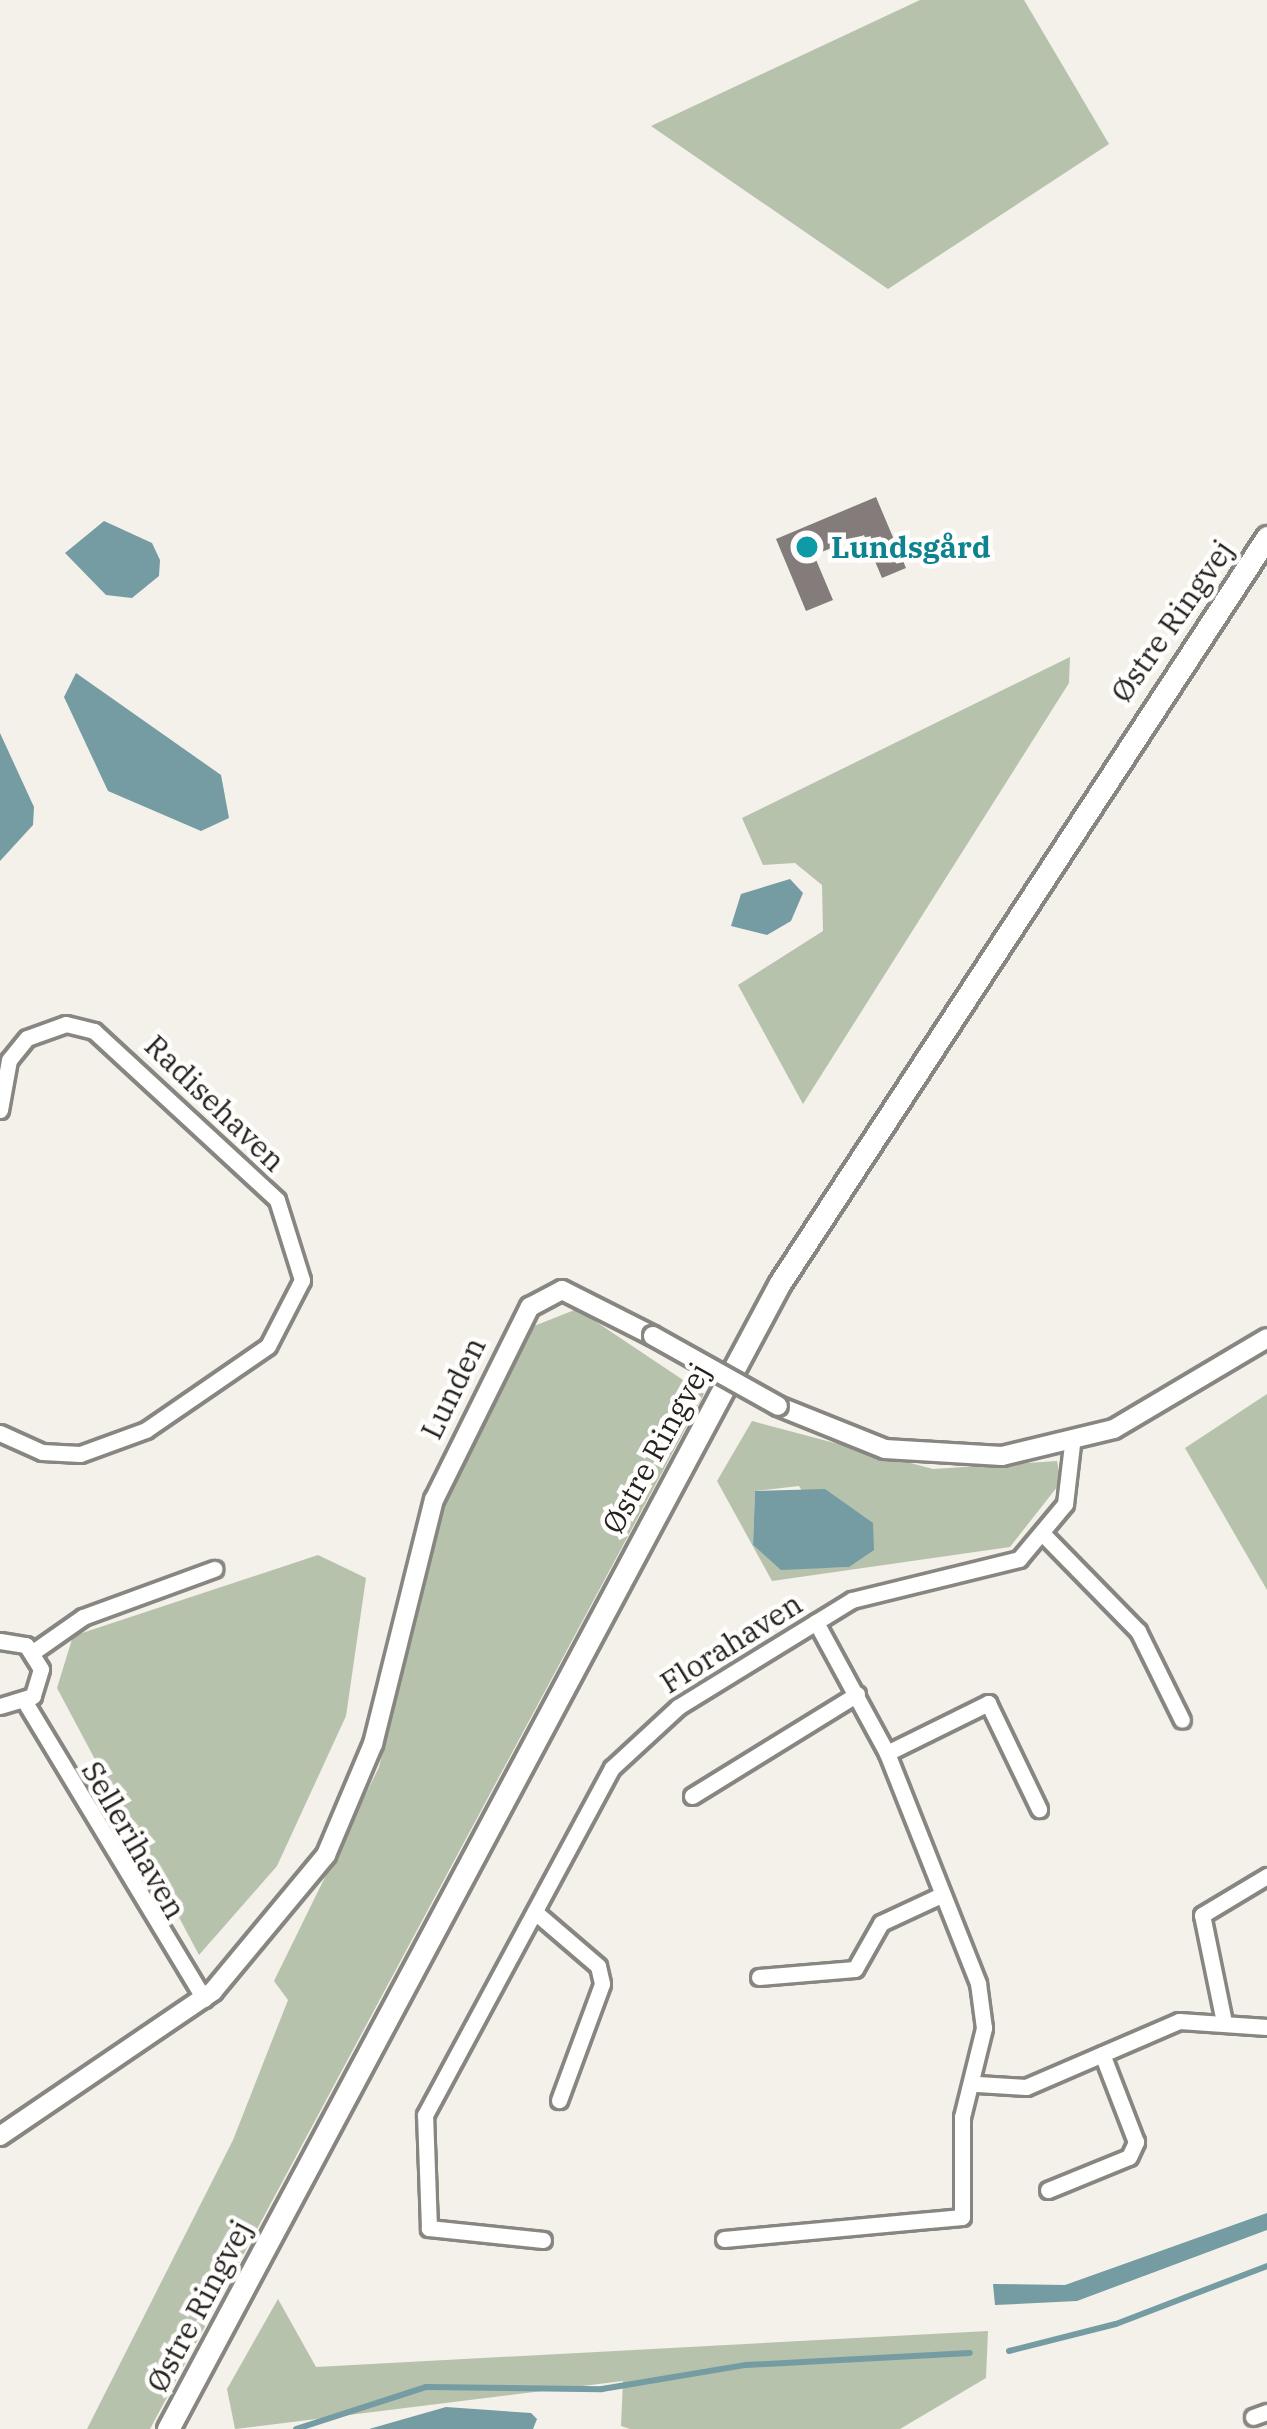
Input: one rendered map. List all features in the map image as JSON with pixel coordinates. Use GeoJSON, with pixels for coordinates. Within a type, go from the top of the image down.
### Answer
{"type":"FeatureCollection","features":[{"type":"Feature","properties":{"kind":"main road","name":"Østre Ringvej"},"geometry":{"type":"LineString","coordinates":[[168,2429],[780,1283],[1267,537]]}},
{"type":"Feature","properties":{"kind":"street","name":"Radisehaven"},"geometry":{"type":"LineString","coordinates":[[0,1111],[9,1060],[27,1038],[66,1024],[94,1030],[278,1200],[302,1280],[268,1346],[146,1430],[80,1454],[42,1452],[0,1432]]}},
{"type":"Feature","properties":{"kind":"street","name":"Lunden"},"geometry":{"type":"LineString","coordinates":[[0,2136],[204,1999],[275,1927],[343,1824],[434,1500],[530,1307],[562,1290],[839,1437],[933,1457],[1072,1444],[1267,1338]]}},
{"type":"Feature","properties":{"kind":"street"},"geometry":{"type":"LineString","coordinates":[[1072,1444],[1065,1504],[1045,1536],[1138,1631],[1182,1720]]}},
{"type":"Feature","properties":{"kind":"street","name":"Florahaven"},"geometry":{"type":"LineString","coordinates":[[543,2240],[441,2236],[425,2217],[427,2102],[626,1748],[816,1622],[880,1588],[1019,1559],[1045,1536]]}},
{"type":"Feature","properties":{"kind":"street"},"geometry":{"type":"LineString","coordinates":[[33,1652],[83,1617],[214,1569]]}},
{"type":"Feature","properties":{"kind":"street"},"geometry":{"type":"LineString","coordinates":[[724,2239],[962,2217],[962,2117],[976,2084],[977,1983],[887,1754],[816,1622]]}},
{"type":"Feature","properties":{"kind":"street"},"geometry":{"type":"LineString","coordinates":[[0,1641],[33,1652]]}},
{"type":"Feature","properties":{"kind":"street"},"geometry":{"type":"LineString","coordinates":[[0,1706],[25,1702],[41,1678],[33,1652]]}},
{"type":"Feature","properties":{"kind":"street"},"geometry":{"type":"LineString","coordinates":[[692,1796],[857,1694]]}},
{"type":"Feature","properties":{"kind":"street","name":"Sellerihaven"},"geometry":{"type":"LineString","coordinates":[[25,1702],[204,1999]]}},
{"type":"Feature","properties":{"kind":"street"},"geometry":{"type":"LineString","coordinates":[[887,1754],[988,1703],[1039,1809]]}},
{"type":"Feature","properties":{"kind":"street"},"geometry":{"type":"LineString","coordinates":[[1223,2018],[1202,1915],[1267,1876]]}},
{"type":"Feature","properties":{"kind":"street"},"geometry":{"type":"LineString","coordinates":[[759,1977],[856,1969],[881,1923],[939,1896]]}},
{"type":"Feature","properties":{"kind":"street"},"geometry":{"type":"LineString","coordinates":[[535,1912],[598,1966],[602,1984],[559,2100]]}},
{"type":"Feature","properties":{"kind":"street"},"geometry":{"type":"LineString","coordinates":[[976,2084],[1026,2086],[1153,2029],[1223,2018],[1267,2027]]}},
{"type":"Feature","properties":{"kind":"street"},"geometry":{"type":"LineString","coordinates":[[1048,2190],[1129,2157],[1136,2142],[1102,2054]]}},
{"type":"Feature","properties":{"kind":"green space"},"geometry":{"type":"Polygon","coordinates":[[[920,0],[1024,0],[1109,144],[888,289],[651,126],[920,0]]]}},
{"type":"Feature","properties":{"kind":"green space"},"geometry":{"type":"Polygon","coordinates":[[[1070,657],[1069,683],[803,1104],[738,985],[823,931],[822,885],[795,863],[763,865],[742,818],[1070,657]]]}},
{"type":"Feature","properties":{"kind":"green space"},"geometry":{"type":"Polygon","coordinates":[[[577,1309],[704,1394],[150,2429],[87,2429],[233,2140],[288,2000],[274,1981],[379,1767],[442,1498],[534,1326],[577,1309]]]}},
{"type":"Feature","properties":{"kind":"green space"},"geometry":{"type":"Polygon","coordinates":[[[1267,1394],[1267,1590],[1185,1448],[1267,1394]]]}},
{"type":"Feature","properties":{"kind":"green space"},"geometry":{"type":"Polygon","coordinates":[[[752,1421],[933,1469],[1057,1461],[1061,1482],[1010,1547],[772,1581],[717,1481],[752,1421]],[[799,1486],[755,1491],[753,1545],[781,1569],[849,1567],[799,1486]]]}},
{"type":"Feature","properties":{"kind":"green space"},"geometry":{"type":"Polygon","coordinates":[[[318,1555],[366,1578],[346,1716],[277,1866],[199,1955],[57,1688],[73,1636],[318,1555]]]}},
{"type":"Feature","properties":{"kind":"green space"},"geometry":{"type":"Polygon","coordinates":[[[278,2299],[316,2367],[988,2331],[986,2378],[900,2429],[630,2429],[621,2426],[623,2381],[235,2429],[227,2389],[278,2299]]]}},
{"type":"Feature","properties":{"kind":"water"},"geometry":{"type":"Polygon","coordinates":[[[104,521],[152,543],[160,560],[159,576],[132,598],[106,595],[65,553],[104,521]]]}},
{"type":"Feature","properties":{"kind":"water"},"geometry":{"type":"Polygon","coordinates":[[[76,673],[221,775],[229,818],[201,831],[108,791],[64,697],[76,673]]]}},
{"type":"Feature","properties":{"kind":"water"},"geometry":{"type":"Polygon","coordinates":[[[0,733],[34,807],[33,825],[0,861],[0,733]]]}},
{"type":"Feature","properties":{"kind":"water"},"geometry":{"type":"Polygon","coordinates":[[[790,879],[803,893],[791,921],[767,935],[731,926],[741,894],[790,879]]]}},
{"type":"Feature","properties":{"kind":"water"},"geometry":{"type":"Polygon","coordinates":[[[825,1489],[873,1523],[874,1550],[849,1567],[781,1570],[753,1545],[755,1491],[825,1489]]]}},
{"type":"Feature","properties":{"kind":"water"},"geometry":{"type":"Polygon","coordinates":[[[1267,2213],[1267,2230],[1077,2301],[995,2305],[993,2284],[1065,2285],[1267,2213]]]}},
{"type":"Feature","properties":{"kind":"water"},"geometry":{"type":"Polygon","coordinates":[[[446,2407],[531,2413],[537,2419],[533,2429],[369,2429],[446,2407]]]}},
{"type":"Feature","properties":{"kind":"building","name":"Lundsgård"},"geometry":{"type":"Polygon","coordinates":[[[876,497],[906,568],[882,578],[864,535],[814,555],[833,600],[806,611],[776,539],[876,497]]]}},
{"type":"Feature","properties":{"kind":"waterway"},"geometry":{"type":"LineString","coordinates":[[1009,2351],[1116,2324],[1267,2266]]}},
{"type":"Feature","properties":{"kind":"waterway"},"geometry":{"type":"LineString","coordinates":[[296,2429],[426,2387],[602,2389],[746,2365],[970,2353]]}},
{"type":"Feature","properties":{"kind":"place","name":"Lundsgård"},"geometry":{"type":"Point","coordinates":[807,547]}}]}
